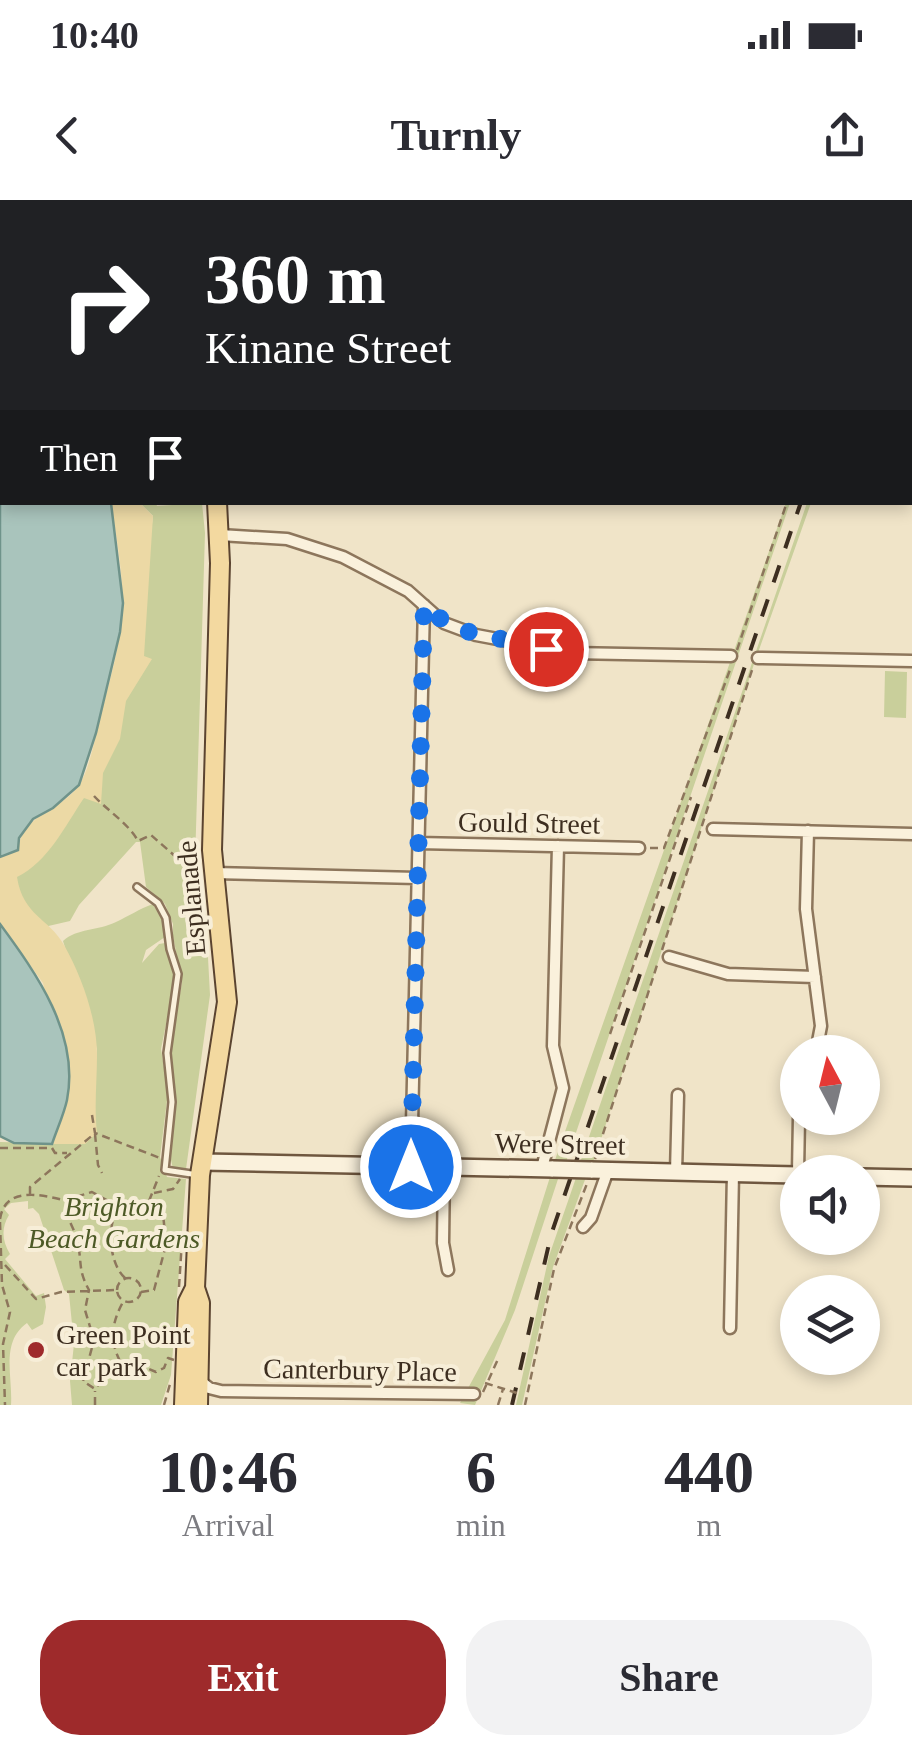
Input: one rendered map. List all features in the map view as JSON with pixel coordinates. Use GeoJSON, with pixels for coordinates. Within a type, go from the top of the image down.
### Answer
{"type":"FeatureCollection","features":[{"type":"Feature","properties":{"kind":"main road","name":"Esplanade"},"geometry":{"type":"LineString","coordinates":[[198,1405],[196,1170],[227,1002],[206,872],[212,812],[220,535],[217,505]]}},
{"type":"Feature","properties":{"kind":"main road","name":"Esplanade"},"geometry":{"type":"LineString","coordinates":[[184,1405],[188,1302],[195,1288]]}},
{"type":"Feature","properties":{"kind":"street"},"geometry":{"type":"LineString","coordinates":[[220,535],[275,538],[312,546],[369,569],[408,591],[452,628],[558,652],[733,658]]}},
{"type":"Feature","properties":{"kind":"street"},"geometry":{"type":"LineString","coordinates":[[411,1167],[424,605]]}},
{"type":"Feature","properties":{"kind":"street"},"geometry":{"type":"LineString","coordinates":[[757,658],[912,661]]}},
{"type":"Feature","properties":{"kind":"street"},"geometry":{"type":"LineString","coordinates":[[712,828],[912,834]]}},
{"type":"Feature","properties":{"kind":"street"},"geometry":{"type":"LineString","coordinates":[[808,831],[806,909],[819,1035]]}},
{"type":"Feature","properties":{"kind":"street","name":"Gould Street"},"geometry":{"type":"LineString","coordinates":[[418,843],[639,848]]}},
{"type":"Feature","properties":{"kind":"street"},"geometry":{"type":"LineString","coordinates":[[548,1169],[563,1088],[553,1046],[558,846]]}},
{"type":"Feature","properties":{"kind":"street"},"geometry":{"type":"LineString","coordinates":[[206,872],[417,878]]}},
{"type":"Feature","properties":{"kind":"street"},"geometry":{"type":"LineString","coordinates":[[670,957],[728,974],[815,978]]}},
{"type":"Feature","properties":{"kind":"street"},"geometry":{"type":"LineString","coordinates":[[676,1172],[678,1095]]}},
{"type":"Feature","properties":{"kind":"street","name":"Were Street"},"geometry":{"type":"LineString","coordinates":[[196,1170],[411,1167],[780,1174]]}},
{"type":"Feature","properties":{"kind":"street"},"geometry":{"type":"LineString","coordinates":[[444,1168],[448,1270]]}},
{"type":"Feature","properties":{"kind":"street"},"geometry":{"type":"LineString","coordinates":[[583,1228],[590,1218],[600,1170]]}},
{"type":"Feature","properties":{"kind":"street"},"geometry":{"type":"LineString","coordinates":[[730,1328],[733,1173]]}},
{"type":"Feature","properties":{"kind":"street"},"geometry":{"type":"LineString","coordinates":[[880,1177],[912,1178]]}},
{"type":"Feature","properties":{"kind":"street","name":"Canterbury Place"},"geometry":{"type":"LineString","coordinates":[[199,1379],[212,1390],[476,1400]]}},
{"type":"Feature","properties":{"kind":"street","name":"Canterbury Place"},"geometry":{"type":"LineString","coordinates":[[198,1405],[209,1398],[246,1392]]}},
{"type":"Feature","properties":{"kind":"lane"},"geometry":{"type":"LineString","coordinates":[[137,887],[158,903],[168,920],[170,949],[178,974],[167,1054],[172,1102],[165,1170],[196,1170]]}},
{"type":"Feature","properties":{"kind":"path"},"geometry":{"type":"LineString","coordinates":[[639,848],[664,848],[786,505]]}},
{"type":"Feature","properties":{"kind":"path"},"geometry":{"type":"LineString","coordinates":[[525,1405],[554,1269],[600,1170],[757,658]]}},
{"type":"Feature","properties":{"kind":"path"},"geometry":{"type":"LineString","coordinates":[[94,796],[114,818],[133,830],[138,841],[151,835],[192,871],[206,872]]}},
{"type":"Feature","properties":{"kind":"path"},"geometry":{"type":"LineString","coordinates":[[610,1034],[691,797]]}},
{"type":"Feature","properties":{"kind":"path"},"geometry":{"type":"LineString","coordinates":[[92,1115],[102,1173]]}},
{"type":"Feature","properties":{"kind":"path"},"geometry":{"type":"LineString","coordinates":[[95,1133],[166,1160]]}},
{"type":"Feature","properties":{"kind":"path"},"geometry":{"type":"LineString","coordinates":[[30,1194],[30,1187],[42,1174],[95,1133]]}},
{"type":"Feature","properties":{"kind":"path"},"geometry":{"type":"LineString","coordinates":[[0,1148],[52,1148],[55,1153],[69,1153]]}},
{"type":"Feature","properties":{"kind":"path"},"geometry":{"type":"LineString","coordinates":[[152,1193],[173,1189],[196,1170]]}},
{"type":"Feature","properties":{"kind":"path"},"geometry":{"type":"LineString","coordinates":[[149,1202],[160,1174],[175,1172]]}},
{"type":"Feature","properties":{"kind":"path"},"geometry":{"type":"LineString","coordinates":[[5,1405],[3,1344],[10,1312],[2,1285],[1,1211],[9,1200],[30,1194],[68,1202],[92,1192],[119,1206]]}},
{"type":"Feature","properties":{"kind":"path"},"geometry":{"type":"LineString","coordinates":[[124,1301],[134,1301],[141,1292],[154,1290],[166,1245],[166,1218],[149,1202],[136,1201],[119,1206],[114,1212],[112,1240],[115,1266],[125,1278],[137,1282],[141,1292]]}},
{"type":"Feature","properties":{"kind":"path"},"geometry":{"type":"LineString","coordinates":[[68,1202],[67,1216],[78,1242],[80,1274],[89,1290],[85,1310],[94,1340],[82,1381],[95,1389]]}},
{"type":"Feature","properties":{"kind":"path"},"geometry":{"type":"LineString","coordinates":[[3,1262],[36,1299],[51,1294],[117,1290]]}},
{"type":"Feature","properties":{"kind":"path"},"geometry":{"type":"LineString","coordinates":[[117,1290],[125,1278]]}},
{"type":"Feature","properties":{"kind":"path"},"geometry":{"type":"LineString","coordinates":[[117,1290],[124,1301]]}},
{"type":"Feature","properties":{"kind":"path"},"geometry":{"type":"LineString","coordinates":[[121,1362],[112,1338],[114,1320],[124,1301]]}},
{"type":"Feature","properties":{"kind":"path"},"geometry":{"type":"LineString","coordinates":[[476,1400],[499,1357]]}},
{"type":"Feature","properties":{"kind":"path"},"geometry":{"type":"LineString","coordinates":[[95,1405],[95,1389],[110,1369],[121,1362],[156,1372],[164,1368],[168,1358],[175,1360]]}},
{"type":"Feature","properties":{"kind":"path"},"geometry":{"type":"LineString","coordinates":[[482,1382],[526,1396]]}},
{"type":"Feature","properties":{"kind":"path"},"geometry":{"type":"LineString","coordinates":[[498,1405],[503,1389]]}},
{"type":"Feature","properties":{"kind":"green space"},"geometry":{"type":"Polygon","coordinates":[[[142,505],[202,505],[205,533],[195,862],[207,939],[210,995],[186,1169],[173,1169],[169,1151],[174,1111],[170,1047],[182,983],[173,924],[165,904],[146,887],[140,842],[79,905],[70,921],[44,927],[31,914],[5,871],[61,827],[106,731],[144,664],[144,591],[153,516],[142,505]]]}},
{"type":"Feature","properties":{"kind":"green space"},"geometry":{"type":"Polygon","coordinates":[[[785,505],[789,505],[566,1162],[555,1160],[785,505]]]}},
{"type":"Feature","properties":{"kind":"green space"},"geometry":{"type":"Polygon","coordinates":[[[806,505],[810,505],[754,664],[596,1155],[593,1163],[580,1163],[806,505]]]}},
{"type":"Feature","properties":{"kind":"green space"},"geometry":{"type":"Polygon","coordinates":[[[885,671],[907,672],[906,718],[884,717],[885,671]]]}},
{"type":"Feature","properties":{"kind":"green space","name":"Brighton Beach Gardens"},"geometry":{"type":"Polygon","coordinates":[[[153,904],[163,922],[165,937],[146,950],[142,963],[159,944],[165,943],[176,975],[161,1049],[168,1092],[160,1157],[167,1177],[186,1179],[171,1375],[161,1405],[72,1405],[74,1344],[69,1294],[64,1290],[39,1214],[28,1209],[28,1201],[11,1203],[4,1209],[9,1215],[4,1234],[10,1254],[5,1259],[36,1296],[44,1293],[46,1307],[43,1324],[32,1330],[27,1323],[13,1340],[11,1405],[0,1405],[0,1142],[85,1144],[91,1121],[97,1049],[63,941],[153,904]]]}},
{"type":"Feature","properties":{"kind":"green space"},"geometry":{"type":"Polygon","coordinates":[[[577,1175],[586,1177],[553,1267],[522,1405],[516,1405],[549,1256],[577,1175]]]}},
{"type":"Feature","properties":{"kind":"green space"},"geometry":{"type":"Polygon","coordinates":[[[559,1176],[515,1310],[475,1405],[460,1403],[505,1320],[550,1177],[559,1176]]]}},
{"type":"Feature","properties":{"kind":"sand"},"geometry":{"type":"Polygon","coordinates":[[[111,505],[142,505],[153,516],[144,656],[152,659],[126,701],[120,739],[103,773],[101,804],[84,798],[47,853],[17,877],[31,909],[58,936],[71,957],[87,999],[96,1041],[97,1133],[85,1144],[52,1144],[67,1099],[43,983],[0,924],[0,857],[18,850],[34,820],[71,794],[83,779],[120,634],[120,565],[111,505]]]}},
{"type":"Feature","properties":{"kind":"water"},"geometry":{"type":"Polygon","coordinates":[[[0,505],[111,505],[123,603],[96,733],[79,785],[53,808],[33,819],[19,838],[18,850],[0,857],[0,505]]]}},
{"type":"Feature","properties":{"kind":"water"},"geometry":{"type":"Polygon","coordinates":[[[0,924],[52,1006],[67,1052],[67,1100],[52,1144],[14,1143],[0,1136],[0,924]]]}},
{"type":"Feature","properties":{"kind":"railway"},"geometry":{"type":"LineString","coordinates":[[512,1405],[551,1235],[800,505]]}},
{"type":"Feature","properties":{"kind":"place","name":"Green Point car park"},"geometry":{"type":"Point","coordinates":[36,1350]}},
{"type":"Feature","properties":{"kind":"route"},"geometry":{"type":"LineString","coordinates":[[411,1167],[424,605],[452,628],[546,649]]}}]}
